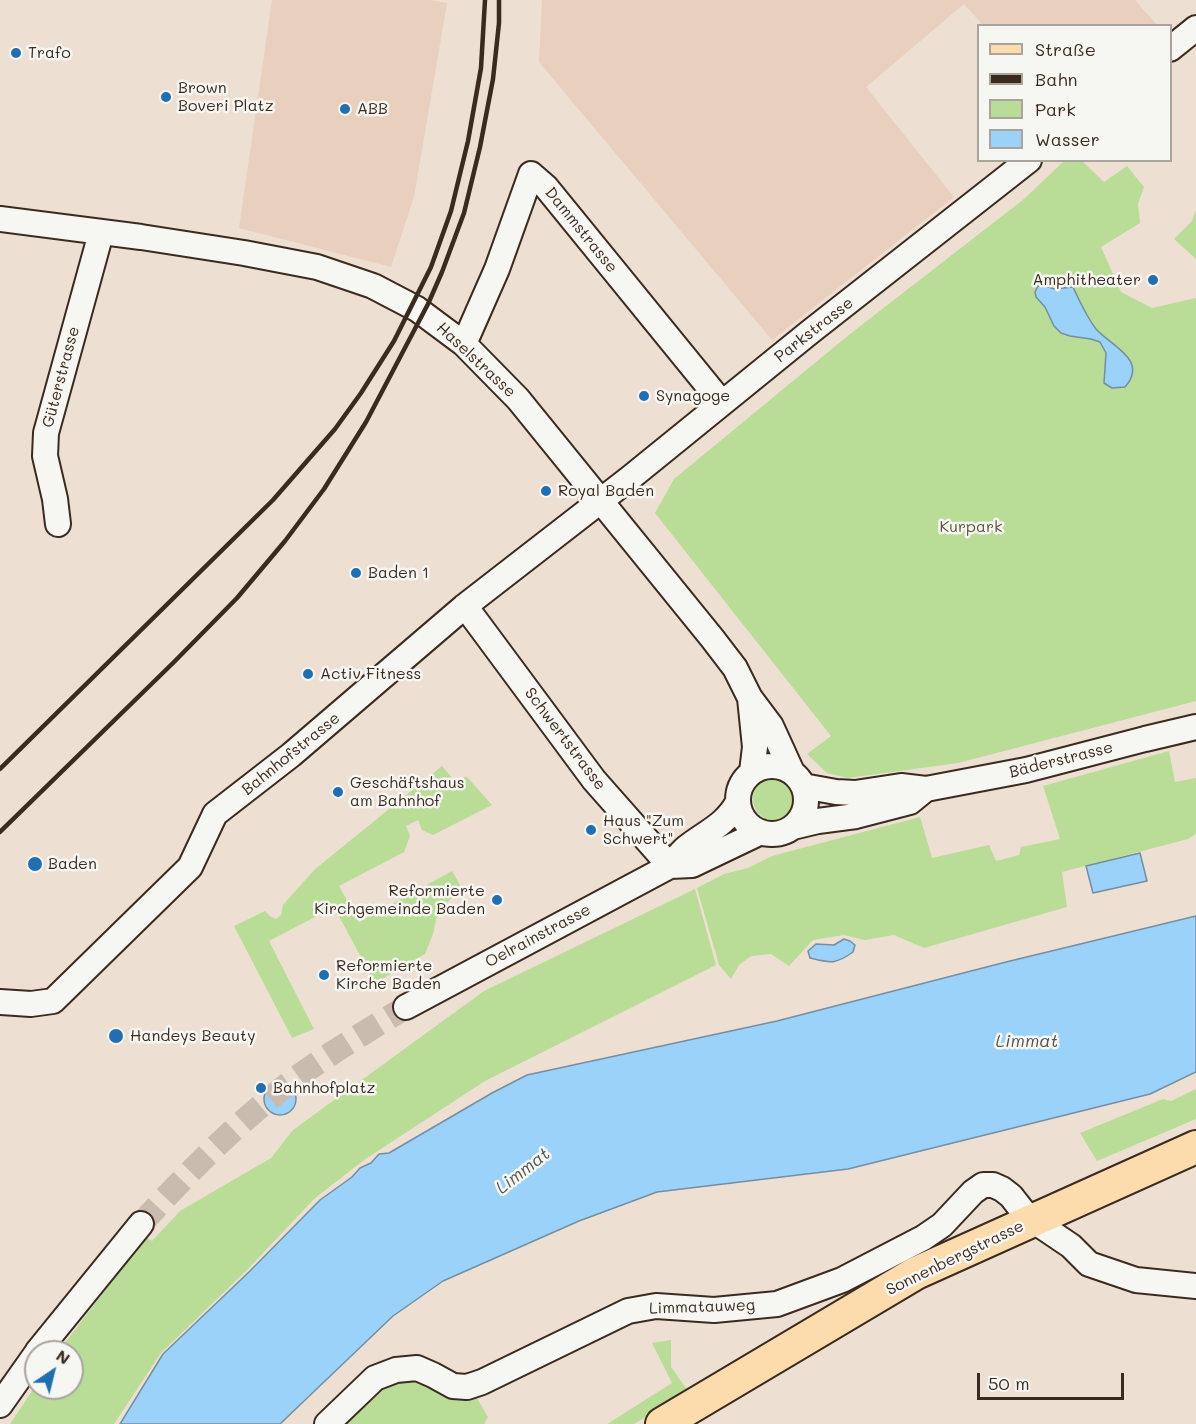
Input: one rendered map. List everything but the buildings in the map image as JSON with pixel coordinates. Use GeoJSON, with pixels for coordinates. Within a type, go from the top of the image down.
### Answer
{"type":"FeatureCollection","features":[{"type":"Feature","properties":{"kind":"main road","name":"Sonnenbergstrasse"},"geometry":{"type":"LineString","coordinates":[[662,1424],[916,1274],[1196,1147]]}},
{"type":"Feature","properties":{"kind":"street"},"geometry":{"type":"LineString","coordinates":[[1172,47],[1196,28]]}},
{"type":"Feature","properties":{"kind":"street","name":"Parkstrasse"},"geometry":{"type":"LineString","coordinates":[[600,501],[1026,162]]}},
{"type":"Feature","properties":{"kind":"street","name":"Dammstrasse"},"geometry":{"type":"LineString","coordinates":[[464,344],[497,269],[531,174],[546,187],[722,403]]}},
{"type":"Feature","properties":{"kind":"street","name":"Haselstrasse"},"geometry":{"type":"LineString","coordinates":[[0,219],[244,253],[317,267],[373,286],[411,305],[430,318],[464,344],[518,399],[726,656],[735,668],[750,698],[771,726],[798,779]]}},
{"type":"Feature","properties":{"kind":"street","name":"Güterstrasse"},"geometry":{"type":"LineString","coordinates":[[58,524],[45,456],[46,433],[101,233]]}},
{"type":"Feature","properties":{"kind":"street","name":"Bahnhofstrasse"},"geometry":{"type":"LineString","coordinates":[[0,1002],[31,1004],[53,1001],[190,867],[215,814],[291,755],[465,606],[600,501]]}},
{"type":"Feature","properties":{"kind":"street","name":"Schwertstrasse"},"geometry":{"type":"LineString","coordinates":[[465,606],[594,780],[670,866]]}},
{"type":"Feature","properties":{"kind":"street","name":"Haselstrasse"},"geometry":{"type":"LineString","coordinates":[[750,698],[755,747],[752,772]]}},
{"type":"Feature","properties":{"kind":"street","name":"Bäderstrasse"},"geometry":{"type":"LineString","coordinates":[[798,779],[836,792],[855,793],[901,786],[926,789],[1026,770],[1196,727]]}},
{"type":"Feature","properties":{"kind":"street"},"geometry":{"type":"LineString","coordinates":[[762,767],[783,767],[798,779],[806,797],[805,808],[801,819],[793,827],[772,834],[752,828],[745,821],[738,802],[739,791],[744,780],[752,772],[762,767]]}},
{"type":"Feature","properties":{"kind":"street","name":"Bäderstrasse"},"geometry":{"type":"LineString","coordinates":[[793,827],[856,816],[910,801],[926,789]]}},
{"type":"Feature","properties":{"kind":"street","name":"Oelrainstrasse"},"geometry":{"type":"LineString","coordinates":[[406,1007],[670,866],[685,849],[729,817],[738,802]]}},
{"type":"Feature","properties":{"kind":"street","name":"Oelrainstrasse"},"geometry":{"type":"LineString","coordinates":[[670,866],[693,865],[761,832]]}},
{"type":"Feature","properties":{"kind":"street","name":"Limmatauweg"},"geometry":{"type":"LineString","coordinates":[[327,1424],[375,1378],[396,1370],[417,1368],[453,1386],[467,1387],[482,1382],[628,1311],[656,1306],[714,1310],[777,1304],[842,1280],[923,1238],[942,1225],[973,1192],[983,1185],[993,1185],[1002,1189],[1034,1221]]}},
{"type":"Feature","properties":{"kind":"street"},"geometry":{"type":"LineString","coordinates":[[1034,1221],[1071,1246],[1089,1264],[1136,1280],[1196,1286]]}},
{"type":"Feature","properties":{"kind":"street"},"geometry":{"type":"LineString","coordinates":[[47,1340],[141,1224]]}},
{"type":"Feature","properties":{"kind":"street"},"geometry":{"type":"LineString","coordinates":[[0,1405],[24,1371]]}},
{"type":"Feature","properties":{"kind":"shaded area","name":"ABB"},"geometry":{"type":"Polygon","coordinates":[[[272,0],[430,0],[447,3],[414,197],[391,267],[239,228],[272,0]]]}},
{"type":"Feature","properties":{"kind":"shaded area"},"geometry":{"type":"Polygon","coordinates":[[[542,0],[1135,0],[1156,24],[982,24],[964,4],[866,87],[954,197],[772,340],[539,62],[542,0]]]}},
{"type":"Feature","properties":{"kind":"green space","name":"Kurpark"},"geometry":{"type":"Polygon","coordinates":[[[1063,162],[1083,162],[1104,182],[1127,166],[1144,187],[1138,204],[1140,223],[1101,247],[1121,292],[1152,308],[1196,298],[1196,701],[958,763],[848,778],[827,773],[807,754],[831,736],[655,513],[674,479],[850,334],[1024,199],[1063,162]]]}},
{"type":"Feature","properties":{"kind":"green space"},"geometry":{"type":"Polygon","coordinates":[[[1196,210],[1196,259],[1174,239],[1192,221],[1196,210]]]}},
{"type":"Feature","properties":{"kind":"green space"},"geometry":{"type":"Polygon","coordinates":[[[1169,751],[1175,782],[1196,778],[1196,834],[1188,839],[1062,872],[1067,907],[924,948],[894,935],[865,940],[844,935],[813,940],[789,966],[771,954],[751,956],[739,965],[731,979],[719,965],[697,888],[724,874],[748,868],[772,856],[920,817],[932,858],[989,845],[996,861],[1019,855],[1021,847],[1060,839],[1043,786],[1169,751]]]}},
{"type":"Feature","properties":{"kind":"green space"},"geometry":{"type":"Polygon","coordinates":[[[442,766],[457,784],[466,776],[492,805],[433,835],[422,830],[418,820],[406,826],[410,836],[404,852],[339,886],[359,922],[452,871],[460,885],[436,919],[425,954],[375,983],[334,907],[269,941],[314,1029],[292,1038],[234,926],[265,911],[276,919],[281,915],[283,905],[314,870],[442,766]]]}},
{"type":"Feature","properties":{"kind":"green space"},"geometry":{"type":"Polygon","coordinates":[[[775,777],[790,784],[797,799],[790,814],[775,821],[760,814],[753,799],[760,784],[775,777]]]}},
{"type":"Feature","properties":{"kind":"green space"},"geometry":{"type":"Polygon","coordinates":[[[695,889],[716,965],[485,1081],[364,1160],[315,1198],[248,1269],[161,1353],[114,1424],[10,1424],[26,1400],[84,1400],[84,1340],[67,1340],[146,1237],[152,1241],[180,1211],[271,1158],[293,1130],[484,991],[695,889]]]}},
{"type":"Feature","properties":{"kind":"green space"},"geometry":{"type":"Polygon","coordinates":[[[1196,1089],[1196,1119],[1097,1161],[1080,1133],[1163,1099],[1171,1101],[1196,1089]]]}},
{"type":"Feature","properties":{"kind":"green space"},"geometry":{"type":"Polygon","coordinates":[[[671,1340],[671,1367],[688,1391],[634,1424],[607,1424],[672,1383],[652,1343],[671,1340]]]}},
{"type":"Feature","properties":{"kind":"green space"},"geometry":{"type":"Polygon","coordinates":[[[421,1378],[458,1397],[477,1398],[488,1417],[484,1424],[336,1424],[381,1383],[421,1378]]]}},
{"type":"Feature","properties":{"kind":"water"},"geometry":{"type":"Polygon","coordinates":[[[1038,286],[1054,289],[1073,287],[1096,329],[1130,361],[1133,369],[1125,387],[1112,388],[1104,383],[1106,353],[1100,342],[1061,333],[1054,326],[1045,307],[1036,297],[1035,292],[1038,286]]]}},
{"type":"Feature","properties":{"kind":"water"},"geometry":{"type":"Polygon","coordinates":[[[1140,853],[1147,881],[1093,893],[1086,866],[1140,853]]]}},
{"type":"Feature","properties":{"kind":"water","name":"Limmat"},"geometry":{"type":"Polygon","coordinates":[[[1196,916],[1196,1072],[1150,1094],[848,1169],[657,1192],[579,1221],[443,1281],[393,1316],[280,1424],[120,1424],[163,1354],[320,1200],[352,1177],[360,1168],[371,1163],[379,1154],[389,1153],[527,1075],[777,1021],[1196,916]]]}},
{"type":"Feature","properties":{"kind":"water"},"geometry":{"type":"Polygon","coordinates":[[[844,939],[855,945],[853,952],[842,959],[832,962],[810,958],[808,951],[816,944],[834,945],[844,939]]]}},
{"type":"Feature","properties":{"kind":"water"},"geometry":{"type":"Polygon","coordinates":[[[280,1083],[291,1088],[296,1099],[291,1110],[280,1115],[269,1110],[264,1099],[269,1088],[280,1083]]]}},
{"type":"Feature","properties":{"kind":"tunnel"},"geometry":{"type":"LineString","coordinates":[[141,1224],[204,1158],[273,1096],[321,1060],[406,1007]]}},
{"type":"Feature","properties":{"kind":"railway"},"geometry":{"type":"LineString","coordinates":[[0,769],[273,500],[335,429],[394,341],[431,267],[451,211],[468,141],[481,68],[485,0]]}},
{"type":"Feature","properties":{"kind":"railway"},"geometry":{"type":"LineString","coordinates":[[0,832],[237,598],[285,541],[324,489],[366,422],[428,304],[464,213],[493,79],[499,0]]}},
{"type":"Feature","properties":{"kind":"place","name":"Trafo"},"geometry":{"type":"Point","coordinates":[16,53]}},
{"type":"Feature","properties":{"kind":"place","name":"Brown Boveri Platz"},"geometry":{"type":"Point","coordinates":[166,97]}},
{"type":"Feature","properties":{"kind":"place","name":"ABB"},"geometry":{"type":"Point","coordinates":[345,109]}},
{"type":"Feature","properties":{"kind":"place","name":"Amphitheater"},"geometry":{"type":"Point","coordinates":[1153,280]}},
{"type":"Feature","properties":{"kind":"place","name":"Synagoge"},"geometry":{"type":"Point","coordinates":[644,396]}},
{"type":"Feature","properties":{"kind":"place","name":"Royal Baden"},"geometry":{"type":"Point","coordinates":[546,491]}},
{"type":"Feature","properties":{"kind":"place","name":"Baden 1"},"geometry":{"type":"Point","coordinates":[356,573]}},
{"type":"Feature","properties":{"kind":"place","name":"Activ Fitness"},"geometry":{"type":"Point","coordinates":[308,674]}},
{"type":"Feature","properties":{"kind":"place","name":"Geschäftshaus am Bahnhof"},"geometry":{"type":"Point","coordinates":[338,792]}},
{"type":"Feature","properties":{"kind":"place","name":"Haus \"Zum Schwert\""},"geometry":{"type":"Point","coordinates":[591,830]}},
{"type":"Feature","properties":{"kind":"place","name":"Baden"},"geometry":{"type":"Point","coordinates":[35,864]}},
{"type":"Feature","properties":{"kind":"place","name":"Reformierte Kirchgemeinde Baden"},"geometry":{"type":"Point","coordinates":[497,900]}},
{"type":"Feature","properties":{"kind":"place","name":"Reformierte Kirche Baden"},"geometry":{"type":"Point","coordinates":[324,975]}},
{"type":"Feature","properties":{"kind":"place","name":"Handeys Beauty"},"geometry":{"type":"Point","coordinates":[116,1036]}},
{"type":"Feature","properties":{"kind":"place","name":"Bahnhofplatz"},"geometry":{"type":"Point","coordinates":[261,1088]}}]}
